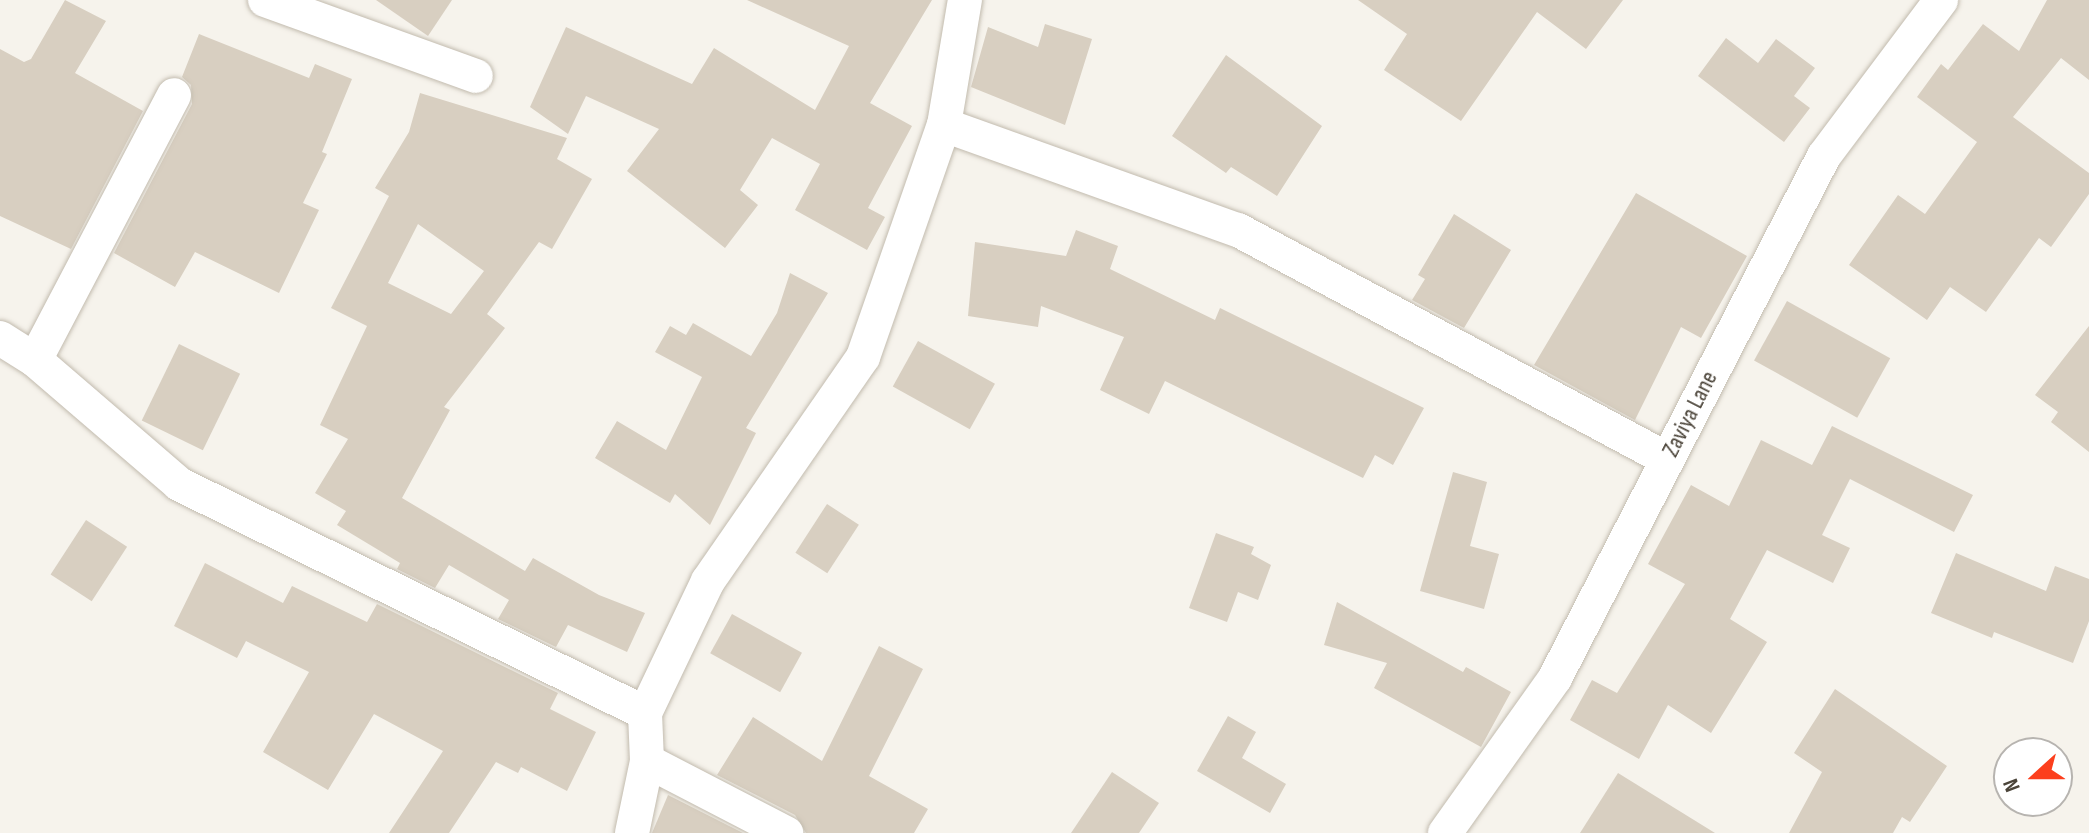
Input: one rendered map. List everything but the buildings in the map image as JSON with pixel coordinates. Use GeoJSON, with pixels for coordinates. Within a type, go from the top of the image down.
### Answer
{"type":"FeatureCollection","features":[{"type":"Feature","properties":{"kind":"street"},"geometry":{"type":"LineString","coordinates":[[265,0],[476,76]]}},
{"type":"Feature","properties":{"kind":"street"},"geometry":{"type":"LineString","coordinates":[[632,833],[647,761],[645,713],[708,581],[863,357],[944,125],[965,0]]}},
{"type":"Feature","properties":{"kind":"street","name":"Zaviya Lane"},"geometry":{"type":"LineString","coordinates":[[1445,833],[1555,678],[1824,156],[1941,0]]}},
{"type":"Feature","properties":{"kind":"street"},"geometry":{"type":"LineString","coordinates":[[35,360],[174,95]]}},
{"type":"Feature","properties":{"kind":"street"},"geometry":{"type":"LineString","coordinates":[[944,125],[1238,230],[1666,459]]}},
{"type":"Feature","properties":{"kind":"street"},"geometry":{"type":"LineString","coordinates":[[0,338],[35,360],[179,484],[645,713]]}},
{"type":"Feature","properties":{"kind":"street"},"geometry":{"type":"LineString","coordinates":[[647,761],[786,833]]}}]}
